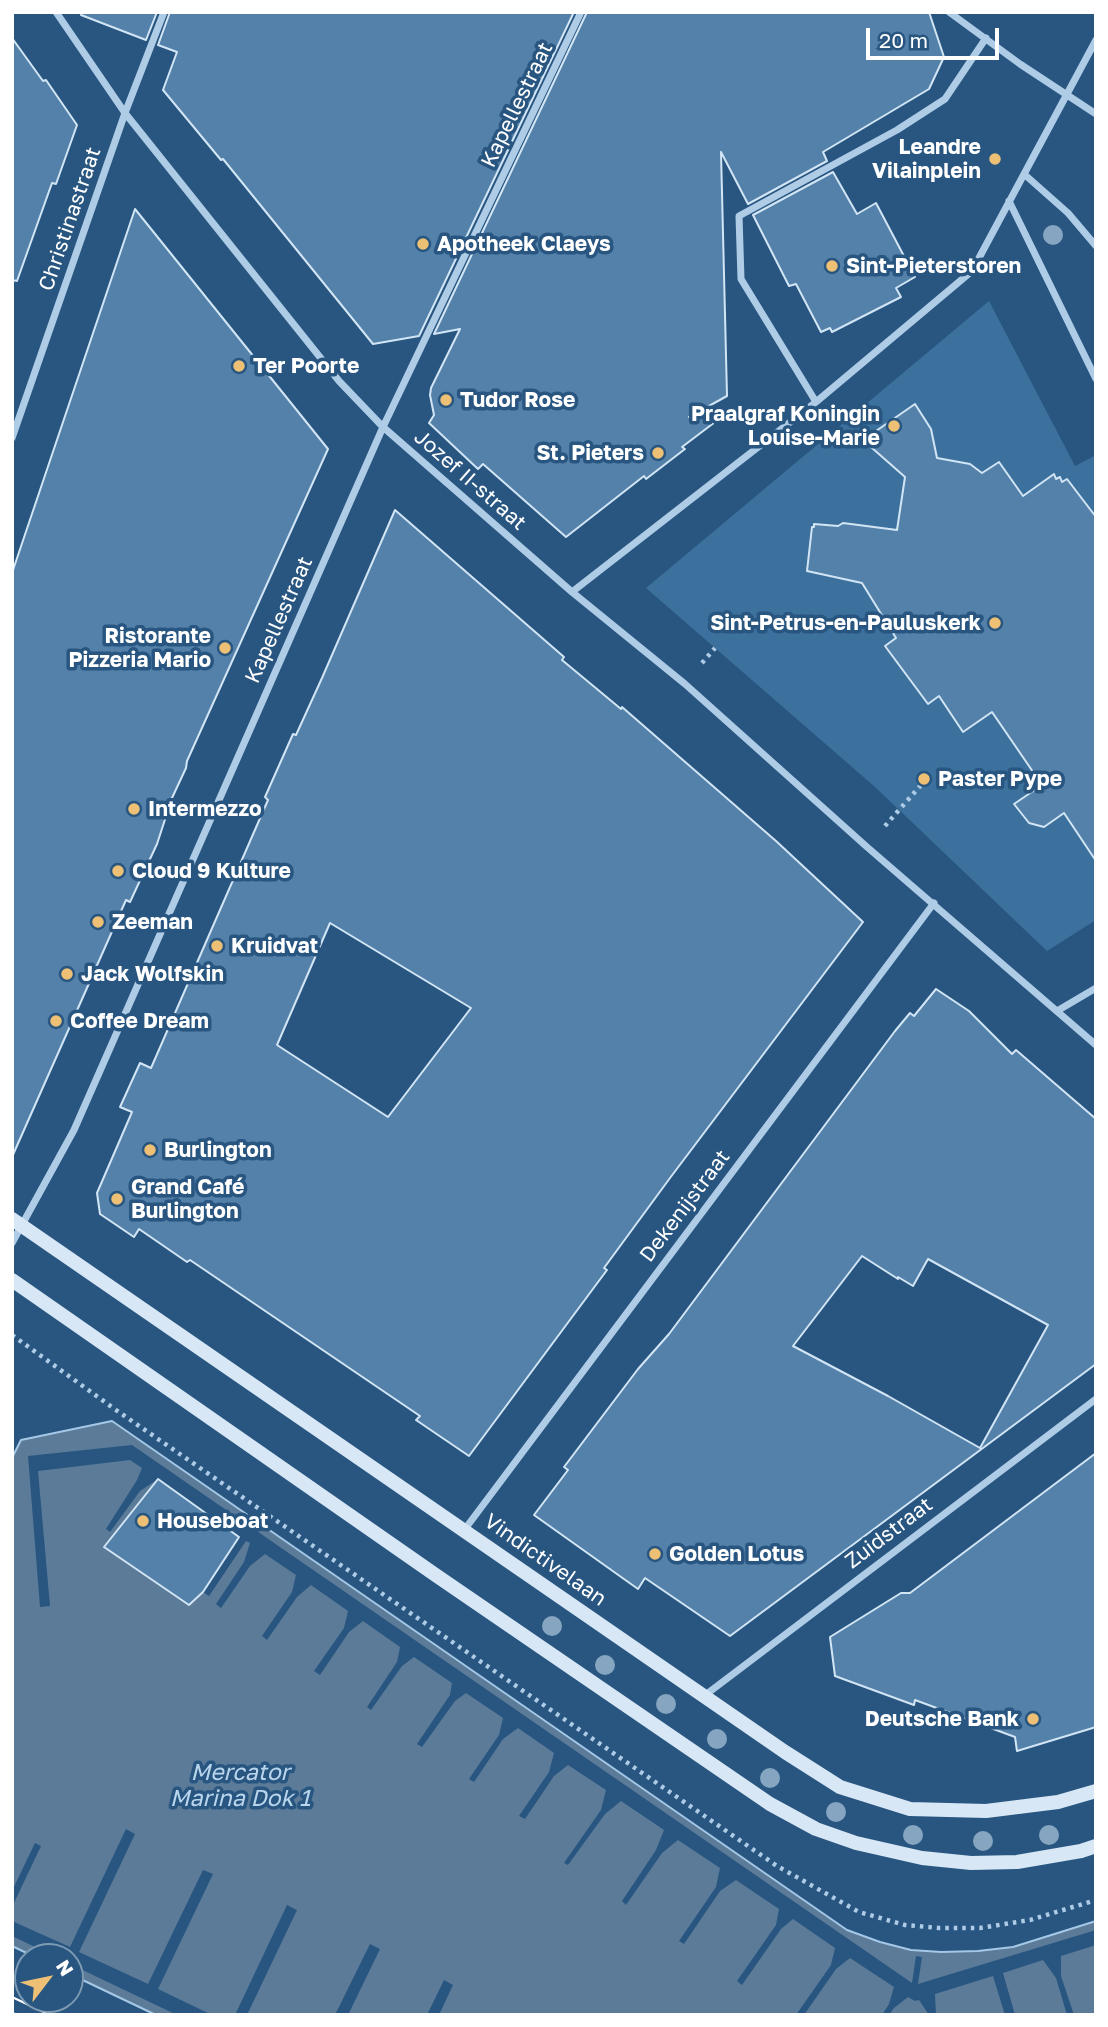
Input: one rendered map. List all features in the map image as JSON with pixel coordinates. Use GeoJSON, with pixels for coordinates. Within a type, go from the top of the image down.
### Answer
{"type":"FeatureCollection","features":[{"type":"Feature","properties":{"kind":"street","name":"Jozef II-straat"},"geometry":{"type":"LineString","coordinates":[[56,12],[125,113],[339,381],[383,427],[572,592],[694,692],[867,847],[1096,1045]]}},
{"type":"Feature","properties":{"kind":"street","name":"Christinastraat"},"geometry":{"type":"LineString","coordinates":[[12,438],[125,113],[164,12]]}},
{"type":"Feature","properties":{"kind":"street","name":"Kapellestraat"},"geometry":{"type":"LineString","coordinates":[[12,1243],[17,1222],[74,1130],[383,427],[581,12]]}},
{"type":"Feature","properties":{"kind":"street"},"geometry":{"type":"LineString","coordinates":[[949,12],[1020,64],[1096,114]]}},
{"type":"Feature","properties":{"kind":"street"},"geometry":{"type":"LineString","coordinates":[[817,402],[741,279],[739,216],[897,130],[946,99],[986,37]]}},
{"type":"Feature","properties":{"kind":"street"},"geometry":{"type":"LineString","coordinates":[[572,592],[817,402],[972,271],[1096,40]]}},
{"type":"Feature","properties":{"kind":"street"},"geometry":{"type":"LineString","coordinates":[[1024,174],[1068,213],[1096,246]]}},
{"type":"Feature","properties":{"kind":"street"},"geometry":{"type":"LineString","coordinates":[[1009,201],[1096,379]]}},
{"type":"Feature","properties":{"kind":"street","name":"Dekenijstraat"},"geometry":{"type":"LineString","coordinates":[[465,1529],[934,903]]}},
{"type":"Feature","properties":{"kind":"street"},"geometry":{"type":"LineString","coordinates":[[1058,1011],[1096,988]]}},
{"type":"Feature","properties":{"kind":"street","name":"Vindictivelaan"},"geometry":{"type":"LineString","coordinates":[[17,1222],[785,1752],[840,1787],[910,1809],[986,1811],[1058,1802],[1096,1791]]}},
{"type":"Feature","properties":{"kind":"street"},"geometry":{"type":"LineString","coordinates":[[12,1280],[448,1584],[770,1804],[816,1829],[856,1843],[922,1858],[971,1863],[1017,1862],[1096,1846]]}},
{"type":"Feature","properties":{"kind":"street","name":"Zuidstraat"},"geometry":{"type":"LineString","coordinates":[[704,1696],[1096,1399]]}},
{"type":"Feature","properties":{"kind":"path"},"geometry":{"type":"LineString","coordinates":[[867,847],[921,785]]}},
{"type":"Feature","properties":{"kind":"shaded area"},"geometry":{"type":"Polygon","coordinates":[[[989,301],[1075,466],[1096,455],[1096,920],[1047,951],[875,787],[646,588],[989,301]]]}},
{"type":"Feature","properties":{"kind":"water","name":"Mercator Marina Dok 1"},"geometry":{"type":"Polygon","coordinates":[[[112,1421],[847,1930],[911,1950],[978,1951],[1013,1947],[1096,1921],[1096,2015],[156,2015],[84,1981],[84,1943],[14,1943],[14,1947],[12,1946],[12,1458],[21,1440],[112,1421]]]}},
{"type":"Feature","properties":{"kind":"pier"},"geometry":{"type":"Polygon","coordinates":[[[132,1445],[912,1983],[916,1956],[922,1957],[918,1984],[1096,1930],[1096,1945],[1061,1956],[1061,1976],[1074,2015],[1067,2015],[1056,1978],[1043,1960],[1003,1973],[1015,2015],[1005,2015],[993,1976],[935,1994],[936,2015],[929,2015],[919,2000],[908,1997],[889,2015],[882,2015],[889,2004],[894,1987],[850,1958],[836,1969],[804,2015],[796,2015],[831,1965],[835,1948],[793,1919],[781,1929],[742,1985],[737,1981],[776,1925],[779,1909],[736,1880],[720,1891],[684,1944],[679,1941],[716,1887],[720,1868],[678,1840],[662,1853],[626,1905],[622,1901],[656,1850],[664,1830],[621,1801],[605,1814],[568,1865],[564,1863],[601,1810],[606,1790],[568,1765],[554,1776],[525,1819],[519,1816],[549,1772],[554,1753],[518,1728],[503,1739],[474,1782],[469,1779],[499,1735],[503,1718],[466,1693],[455,1701],[422,1747],[417,1744],[450,1695],[452,1683],[414,1657],[402,1666],[371,1710],[367,1707],[397,1662],[400,1647],[363,1621],[349,1632],[320,1675],[314,1671],[344,1628],[348,1611],[311,1585],[297,1597],[267,1640],[262,1636],[292,1592],[296,1575],[265,1554],[250,1566],[221,1608],[216,1604],[244,1562],[250,1543],[246,1541],[209,1596],[203,1592],[239,1537],[158,1479],[140,1491],[110,1532],[106,1529],[142,1468],[130,1460],[38,1471],[50,1606],[40,1607],[28,1456],[132,1445]]]}},
{"type":"Feature","properties":{"kind":"pier"},"geometry":{"type":"Polygon","coordinates":[[[126,1829],[135,1834],[83,1943],[72,1943],[126,1829]]]}},
{"type":"Feature","properties":{"kind":"pier"},"geometry":{"type":"Polygon","coordinates":[[[35,1843],[41,1846],[13,1905],[12,1916],[12,1891],[35,1843]]]}},
{"type":"Feature","properties":{"kind":"pier"},"geometry":{"type":"Polygon","coordinates":[[[203,1870],[213,1874],[158,1989],[212,2015],[177,2015],[84,1971],[84,1954],[148,1984],[203,1870]]]}},
{"type":"Feature","properties":{"kind":"pier"},"geometry":{"type":"Polygon","coordinates":[[[287,1905],[297,1910],[247,2015],[235,2015],[287,1905]]]}},
{"type":"Feature","properties":{"kind":"pier"},"geometry":{"type":"Polygon","coordinates":[[[12,1921],[61,1943],[27,1943],[12,1936],[12,1921]]]}},
{"type":"Feature","properties":{"kind":"pier"},"geometry":{"type":"Polygon","coordinates":[[[370,1944],[380,1949],[348,2015],[335,2015],[370,1944]]]}},
{"type":"Feature","properties":{"kind":"pier"},"geometry":{"type":"Polygon","coordinates":[[[444,1980],[453,1985],[439,2015],[427,2015],[444,1980]]]}},
{"type":"Feature","properties":{"kind":"building"},"geometry":{"type":"Polygon","coordinates":[[[82,12],[157,12],[146,40],[81,15],[82,12]]]}},
{"type":"Feature","properties":{"kind":"building"},"geometry":{"type":"Polygon","coordinates":[[[170,12],[574,12],[419,336],[373,344],[223,159],[221,160],[163,90],[177,52],[158,45],[170,12]]]}},
{"type":"Feature","properties":{"kind":"building"},"geometry":{"type":"Polygon","coordinates":[[[587,12],[929,12],[944,57],[929,89],[823,152],[827,161],[748,204],[721,152],[727,396],[689,417],[727,413],[682,447],[685,449],[646,479],[644,476],[566,537],[483,464],[478,469],[429,423],[434,415],[430,395],[460,329],[434,334],[587,12]]]}},
{"type":"Feature","properties":{"kind":"building"},"geometry":{"type":"Polygon","coordinates":[[[12,38],[77,125],[56,184],[52,183],[17,281],[12,280],[12,38]]]}},
{"type":"Feature","properties":{"kind":"building"},"geometry":{"type":"Polygon","coordinates":[[[833,172],[857,214],[876,203],[915,277],[896,288],[901,297],[832,332],[830,328],[821,332],[796,284],[789,286],[753,215],[833,172]]]}},
{"type":"Feature","properties":{"kind":"building"},"geometry":{"type":"Polygon","coordinates":[[[135,209],[328,449],[187,761],[157,844],[130,902],[126,900],[12,1157],[12,573],[135,209]]]}},
{"type":"Feature","properties":{"kind":"building","name":"Sint-Petrus-en-Pauluskerk"},"geometry":{"type":"Polygon","coordinates":[[[915,404],[931,429],[937,458],[970,464],[982,473],[999,462],[1023,496],[1054,474],[1056,479],[1060,477],[1062,482],[1067,479],[1096,517],[1096,861],[1064,813],[1044,827],[1029,823],[1014,804],[1042,785],[992,712],[963,732],[939,696],[928,704],[885,646],[896,638],[862,583],[807,571],[814,524],[838,526],[843,523],[897,530],[905,477],[863,440],[915,404]]]}},
{"type":"Feature","properties":{"kind":"building"},"geometry":{"type":"Polygon","coordinates":[[[395,510],[564,657],[562,660],[621,709],[622,707],[776,841],[863,922],[670,1178],[604,1268],[607,1270],[469,1456],[416,1420],[420,1416],[190,1260],[187,1262],[139,1229],[134,1237],[100,1214],[97,1193],[132,1112],[120,1107],[140,1063],[151,1068],[268,800],[265,797],[322,678],[395,510]],[[330,923],[277,1045],[388,1117],[471,1008],[330,923]]]}},
{"type":"Feature","properties":{"kind":"building"},"geometry":{"type":"Polygon","coordinates":[[[936,989],[969,1011],[1012,1054],[1016,1050],[1096,1119],[1096,1364],[730,1636],[645,1578],[638,1589],[534,1515],[568,1470],[564,1467],[638,1369],[669,1334],[895,1031],[910,1013],[914,1016],[936,989]],[[862,1256],[793,1346],[980,1448],[1048,1325],[928,1259],[913,1286],[862,1256]]]}},
{"type":"Feature","properties":{"kind":"building"},"geometry":{"type":"Polygon","coordinates":[[[1096,1453],[1096,1727],[1017,1751],[1015,1737],[915,1700],[914,1705],[835,1676],[830,1637],[901,1593],[910,1593],[1096,1453]]]}},
{"type":"Feature","properties":{"kind":"building"},"geometry":{"type":"Polygon","coordinates":[[[158,1479],[239,1537],[203,1592],[189,1605],[104,1547],[158,1479]]]}},
{"type":"Feature","properties":{"kind":"tram line"},"geometry":{"type":"LineString","coordinates":[[12,1997],[50,2015]]}},
{"type":"Feature","properties":{"kind":"place","name":"Leandre Vilainplein"},"geometry":{"type":"Point","coordinates":[995,159]}},
{"type":"Feature","properties":{"kind":"place","name":"Apotheek Claeys"},"geometry":{"type":"Point","coordinates":[423,244]}},
{"type":"Feature","properties":{"kind":"place","name":"Sint-Pieterstoren"},"geometry":{"type":"Point","coordinates":[832,266]}},
{"type":"Feature","properties":{"kind":"place","name":"Ter Poorte"},"geometry":{"type":"Point","coordinates":[239,366]}},
{"type":"Feature","properties":{"kind":"place","name":"Tudor Rose"},"geometry":{"type":"Point","coordinates":[446,400]}},
{"type":"Feature","properties":{"kind":"place","name":"Praalgraf Koningin Louise-Marie"},"geometry":{"type":"Point","coordinates":[894,426]}},
{"type":"Feature","properties":{"kind":"place","name":"St. Pieters"},"geometry":{"type":"Point","coordinates":[658,453]}},
{"type":"Feature","properties":{"kind":"place","name":"Sint-Petrus-en-Pauluskerk"},"geometry":{"type":"Point","coordinates":[995,623]}},
{"type":"Feature","properties":{"kind":"place","name":"Ristorante Pizzeria Mario"},"geometry":{"type":"Point","coordinates":[225,648]}},
{"type":"Feature","properties":{"kind":"place","name":"Paster Pype"},"geometry":{"type":"Point","coordinates":[924,779]}},
{"type":"Feature","properties":{"kind":"place","name":"Intermezzo"},"geometry":{"type":"Point","coordinates":[134,809]}},
{"type":"Feature","properties":{"kind":"place","name":"Cloud 9 Kulture"},"geometry":{"type":"Point","coordinates":[118,871]}},
{"type":"Feature","properties":{"kind":"place","name":"Zeeman"},"geometry":{"type":"Point","coordinates":[98,922]}},
{"type":"Feature","properties":{"kind":"place","name":"Kruidvat"},"geometry":{"type":"Point","coordinates":[217,946]}},
{"type":"Feature","properties":{"kind":"place","name":"Jack Wolfskin"},"geometry":{"type":"Point","coordinates":[67,974]}},
{"type":"Feature","properties":{"kind":"place","name":"Coffee Dream"},"geometry":{"type":"Point","coordinates":[56,1021]}},
{"type":"Feature","properties":{"kind":"place","name":"Burlington"},"geometry":{"type":"Point","coordinates":[150,1150]}},
{"type":"Feature","properties":{"kind":"place","name":"Grand Café Burlington"},"geometry":{"type":"Point","coordinates":[117,1199]}},
{"type":"Feature","properties":{"kind":"place","name":"Houseboat"},"geometry":{"type":"Point","coordinates":[143,1521]}},
{"type":"Feature","properties":{"kind":"place","name":"Golden Lotus"},"geometry":{"type":"Point","coordinates":[655,1554]}},
{"type":"Feature","properties":{"kind":"place","name":"Deutsche Bank"},"geometry":{"type":"Point","coordinates":[1033,1719]}}]}
